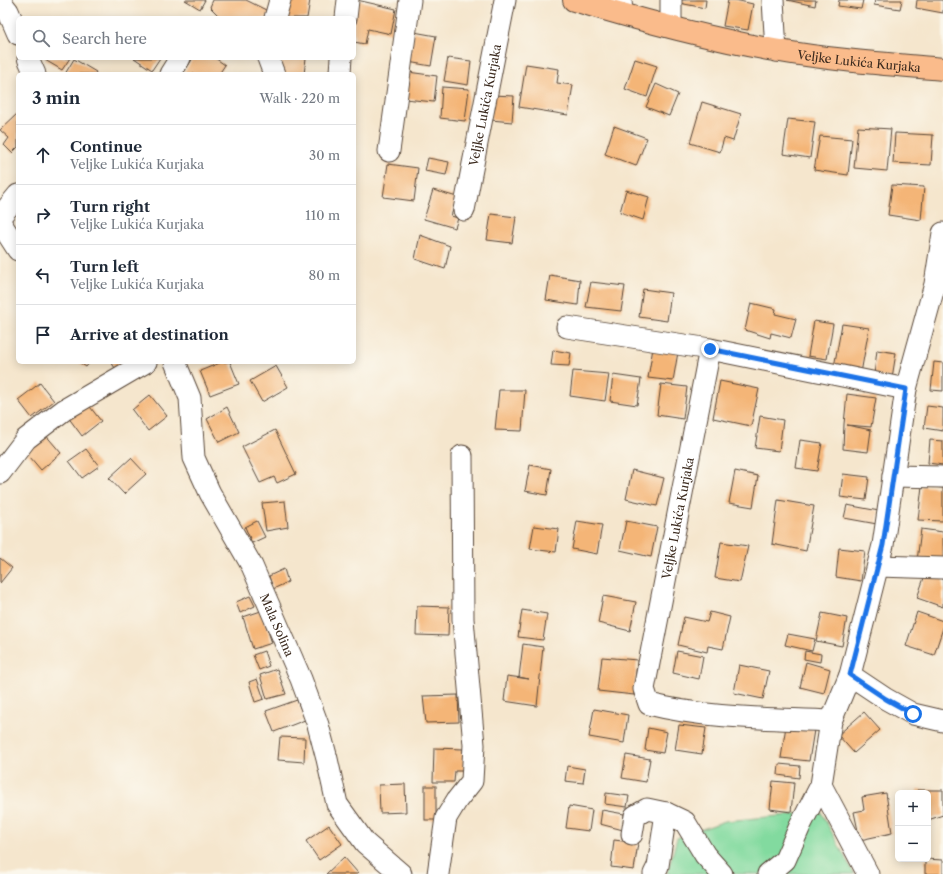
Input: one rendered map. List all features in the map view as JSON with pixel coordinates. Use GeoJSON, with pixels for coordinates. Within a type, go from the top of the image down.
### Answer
{"type":"FeatureCollection","features":[{"type":"Feature","properties":{"kind":"main road","name":"Veljke Lukića Kurjaka"},"geometry":{"type":"LineString","coordinates":[[574,0],[622,7],[671,27],[733,43],[776,51],[876,64],[943,69]]}},
{"type":"Feature","properties":{"kind":"street"},"geometry":{"type":"LineString","coordinates":[[276,16],[280,0]]}},
{"type":"Feature","properties":{"kind":"street"},"geometry":{"type":"LineString","coordinates":[[346,16],[348,0]]}},
{"type":"Feature","properties":{"kind":"street"},"geometry":{"type":"LineString","coordinates":[[389,151],[410,0]]}},
{"type":"Feature","properties":{"kind":"street","name":"Veljke Lukića Kurjaka"},"geometry":{"type":"LineString","coordinates":[[464,210],[505,0]]}},
{"type":"Feature","properties":{"kind":"street"},"geometry":{"type":"LineString","coordinates":[[671,0],[671,27]]}},
{"type":"Feature","properties":{"kind":"street"},"geometry":{"type":"LineString","coordinates":[[774,0],[776,51]]}},
{"type":"Feature","properties":{"kind":"street"},"geometry":{"type":"LineString","coordinates":[[3,13],[16,31]]}},
{"type":"Feature","properties":{"kind":"street"},"geometry":{"type":"LineString","coordinates":[[29,60],[34,72]]}},
{"type":"Feature","properties":{"kind":"street"},"geometry":{"type":"LineString","coordinates":[[171,72],[179,60]]}},
{"type":"Feature","properties":{"kind":"street"},"geometry":{"type":"LineString","coordinates":[[269,60],[273,72]]}},
{"type":"Feature","properties":{"kind":"street"},"geometry":{"type":"LineString","coordinates":[[0,216],[16,197]]}},
{"type":"Feature","properties":{"kind":"street"},"geometry":{"type":"LineString","coordinates":[[0,222],[16,247]]}},
{"type":"Feature","properties":{"kind":"street"},"geometry":{"type":"LineString","coordinates":[[768,874],[785,860],[821,785],[831,721],[850,675],[883,545],[906,389],[935,284],[943,240]]}},
{"type":"Feature","properties":{"kind":"street"},"geometry":{"type":"LineString","coordinates":[[567,328],[710,349],[906,389]]}},
{"type":"Feature","properties":{"kind":"street","name":"Veljke Lukića Kurjaka"},"geometry":{"type":"LineString","coordinates":[[710,349],[644,689],[649,704],[671,710],[711,715],[831,721]]}},
{"type":"Feature","properties":{"kind":"street"},"geometry":{"type":"LineString","coordinates":[[0,474],[26,439],[64,410],[143,364]]}},
{"type":"Feature","properties":{"kind":"street","name":"Mala Solina"},"geometry":{"type":"LineString","coordinates":[[176,364],[190,398],[194,458],[210,493],[252,566],[301,679],[318,725],[337,804],[365,843],[401,874]]}},
{"type":"Feature","properties":{"kind":"street"},"geometry":{"type":"LineString","coordinates":[[438,874],[446,818],[472,781],[474,745],[463,619],[462,456]]}},
{"type":"Feature","properties":{"kind":"street"},"geometry":{"type":"LineString","coordinates":[[893,476],[943,477]]}},
{"type":"Feature","properties":{"kind":"street"},"geometry":{"type":"LineString","coordinates":[[878,566],[943,568]]}},
{"type":"Feature","properties":{"kind":"street"},"geometry":{"type":"LineString","coordinates":[[850,675],[886,699],[913,714],[943,722]]}},
{"type":"Feature","properties":{"kind":"street"},"geometry":{"type":"LineString","coordinates":[[821,785],[868,874]]}},
{"type":"Feature","properties":{"kind":"street"},"geometry":{"type":"LineString","coordinates":[[632,834],[635,816],[647,809],[666,813],[685,822],[705,855],[722,874]]}},
{"type":"Feature","properties":{"kind":"street"},"geometry":{"type":"LineString","coordinates":[[654,874],[658,866],[666,813]]}},
{"type":"Feature","properties":{"kind":"green space"},"geometry":{"type":"Polygon","coordinates":[[[821,812],[854,874],[667,874],[677,838],[725,821],[821,812]]]}},
{"type":"Feature","properties":{"kind":"building"},"geometry":{"type":"Polygon","coordinates":[[[185,0],[205,0],[200,9],[185,0]]]}},
{"type":"Feature","properties":{"kind":"building"},"geometry":{"type":"Polygon","coordinates":[[[213,0],[246,0],[270,12],[268,16],[219,16],[210,7],[213,0]]]}},
{"type":"Feature","properties":{"kind":"building"},"geometry":{"type":"Polygon","coordinates":[[[286,0],[310,0],[307,16],[283,16],[286,0]]]}},
{"type":"Feature","properties":{"kind":"building"},"geometry":{"type":"Polygon","coordinates":[[[357,0],[396,9],[391,34],[368,29],[365,44],[356,42],[356,16],[354,16],[357,0]]]}},
{"type":"Feature","properties":{"kind":"building"},"geometry":{"type":"Polygon","coordinates":[[[680,0],[706,0],[705,8],[679,3],[680,0]]]}},
{"type":"Feature","properties":{"kind":"building"},"geometry":{"type":"Polygon","coordinates":[[[728,0],[753,4],[748,30],[723,26],[728,0]]]}},
{"type":"Feature","properties":{"kind":"building"},"geometry":{"type":"Polygon","coordinates":[[[787,0],[816,0],[815,6],[787,0]]]}},
{"type":"Feature","properties":{"kind":"building"},"geometry":{"type":"Polygon","coordinates":[[[839,0],[863,0],[861,9],[838,6],[839,0]]]}},
{"type":"Feature","properties":{"kind":"building"},"geometry":{"type":"Polygon","coordinates":[[[875,0],[902,0],[900,9],[874,5],[875,0]]]}},
{"type":"Feature","properties":{"kind":"building"},"geometry":{"type":"Polygon","coordinates":[[[917,0],[943,0],[943,13],[916,8],[917,0]]]}},
{"type":"Feature","properties":{"kind":"building"},"geometry":{"type":"Polygon","coordinates":[[[414,32],[436,36],[431,66],[408,62],[414,32]]]}},
{"type":"Feature","properties":{"kind":"building"},"geometry":{"type":"Polygon","coordinates":[[[448,58],[471,61],[468,85],[444,81],[448,58]]]}},
{"type":"Feature","properties":{"kind":"building"},"geometry":{"type":"Polygon","coordinates":[[[635,59],[657,66],[647,97],[625,89],[635,59]]]}},
{"type":"Feature","properties":{"kind":"building"},"geometry":{"type":"Polygon","coordinates":[[[45,60],[69,60],[62,70],[45,60]]]}},
{"type":"Feature","properties":{"kind":"building"},"geometry":{"type":"Polygon","coordinates":[[[73,60],[76,60],[96,72],[66,72],[73,60]]]}},
{"type":"Feature","properties":{"kind":"building"},"geometry":{"type":"Polygon","coordinates":[[[137,60],[159,60],[152,70],[137,60]]]}},
{"type":"Feature","properties":{"kind":"building"},"geometry":{"type":"Polygon","coordinates":[[[192,60],[218,60],[225,65],[220,72],[184,72],[192,60]]]}},
{"type":"Feature","properties":{"kind":"building"},"geometry":{"type":"Polygon","coordinates":[[[277,60],[306,60],[304,72],[282,72],[277,60]]]}},
{"type":"Feature","properties":{"kind":"building"},"geometry":{"type":"Polygon","coordinates":[[[526,64],[559,69],[557,83],[573,85],[568,115],[519,107],[526,64]]]}},
{"type":"Feature","properties":{"kind":"building"},"geometry":{"type":"Polygon","coordinates":[[[408,72],[437,76],[434,102],[405,99],[408,72]]]}},
{"type":"Feature","properties":{"kind":"building"},"geometry":{"type":"Polygon","coordinates":[[[656,84],[678,94],[669,116],[646,107],[656,84]]]}},
{"type":"Feature","properties":{"kind":"building"},"geometry":{"type":"Polygon","coordinates":[[[442,87],[469,89],[465,121],[440,118],[442,87]]]}},
{"type":"Feature","properties":{"kind":"building"},"geometry":{"type":"Polygon","coordinates":[[[492,95],[514,96],[512,122],[491,120],[492,95]]]}},
{"type":"Feature","properties":{"kind":"building"},"geometry":{"type":"Polygon","coordinates":[[[702,102],[741,114],[733,141],[724,138],[720,152],[690,143],[702,102]]]}},
{"type":"Feature","properties":{"kind":"building"},"geometry":{"type":"Polygon","coordinates":[[[16,115],[16,149],[12,153],[4,145],[9,138],[0,130],[16,115]]]}},
{"type":"Feature","properties":{"kind":"building"},"geometry":{"type":"Polygon","coordinates":[[[788,119],[815,122],[810,158],[783,154],[788,119]]]}},
{"type":"Feature","properties":{"kind":"building"},"geometry":{"type":"Polygon","coordinates":[[[614,126],[647,138],[636,166],[605,154],[614,126]]]}},
{"type":"Feature","properties":{"kind":"building"},"geometry":{"type":"Polygon","coordinates":[[[858,127],[891,129],[887,171],[854,168],[858,127]]]}},
{"type":"Feature","properties":{"kind":"building"},"geometry":{"type":"Polygon","coordinates":[[[895,133],[933,135],[931,165],[893,163],[895,133]]]}},
{"type":"Feature","properties":{"kind":"building"},"geometry":{"type":"Polygon","coordinates":[[[820,136],[852,139],[848,175],[814,170],[820,136]]]}},
{"type":"Feature","properties":{"kind":"building"},"geometry":{"type":"Polygon","coordinates":[[[428,158],[449,162],[446,175],[425,171],[428,158]]]}},
{"type":"Feature","properties":{"kind":"building"},"geometry":{"type":"Polygon","coordinates":[[[388,164],[418,168],[414,201],[383,197],[388,164]]]}},
{"type":"Feature","properties":{"kind":"building"},"geometry":{"type":"Polygon","coordinates":[[[892,185],[924,187],[921,220],[888,215],[892,185]]]}},
{"type":"Feature","properties":{"kind":"building"},"geometry":{"type":"Polygon","coordinates":[[[433,190],[457,197],[451,216],[458,218],[455,228],[424,219],[433,190]]]}},
{"type":"Feature","properties":{"kind":"building"},"geometry":{"type":"Polygon","coordinates":[[[626,190],[649,197],[643,220],[620,212],[626,190]]]}},
{"type":"Feature","properties":{"kind":"building"},"geometry":{"type":"Polygon","coordinates":[[[491,214],[516,217],[512,243],[487,240],[491,214]]]}},
{"type":"Feature","properties":{"kind":"building"},"geometry":{"type":"Polygon","coordinates":[[[420,235],[450,246],[445,269],[415,259],[420,235]]]}},
{"type":"Feature","properties":{"kind":"building"},"geometry":{"type":"Polygon","coordinates":[[[550,275],[580,280],[578,305],[546,300],[550,275]]]}},
{"type":"Feature","properties":{"kind":"building"},"geometry":{"type":"Polygon","coordinates":[[[591,282],[625,286],[621,311],[586,307],[591,282]]]}},
{"type":"Feature","properties":{"kind":"building"},"geometry":{"type":"Polygon","coordinates":[[[643,289],[671,293],[667,321],[639,317],[643,289]]]}},
{"type":"Feature","properties":{"kind":"building"},"geometry":{"type":"Polygon","coordinates":[[[751,303],[776,309],[775,314],[796,319],[791,338],[771,333],[770,338],[745,330],[751,303]]]}},
{"type":"Feature","properties":{"kind":"building"},"geometry":{"type":"Polygon","coordinates":[[[814,321],[833,324],[827,359],[808,356],[814,321]]]}},
{"type":"Feature","properties":{"kind":"building"},"geometry":{"type":"Polygon","coordinates":[[[842,324],[869,328],[861,373],[834,367],[842,324]]]}},
{"type":"Feature","properties":{"kind":"building"},"geometry":{"type":"Polygon","coordinates":[[[653,348],[678,352],[673,381],[648,378],[653,348]]]}},
{"type":"Feature","properties":{"kind":"building"},"geometry":{"type":"Polygon","coordinates":[[[553,350],[571,353],[569,366],[551,365],[553,350]]]}},
{"type":"Feature","properties":{"kind":"building"},"geometry":{"type":"Polygon","coordinates":[[[877,350],[896,353],[892,378],[874,375],[877,350]]]}},
{"type":"Feature","properties":{"kind":"building"},"geometry":{"type":"Polygon","coordinates":[[[934,362],[943,363],[943,391],[931,390],[934,362]]]}},
{"type":"Feature","properties":{"kind":"building"},"geometry":{"type":"Polygon","coordinates":[[[112,364],[126,364],[117,371],[112,364]]]}},
{"type":"Feature","properties":{"kind":"building"},"geometry":{"type":"Polygon","coordinates":[[[217,364],[231,364],[239,384],[210,395],[200,371],[217,364]]]}},
{"type":"Feature","properties":{"kind":"building"},"geometry":{"type":"Polygon","coordinates":[[[276,366],[288,387],[262,402],[250,381],[276,366]]]}},
{"type":"Feature","properties":{"kind":"building"},"geometry":{"type":"Polygon","coordinates":[[[573,371],[609,374],[605,401],[570,396],[573,371]]]}},
{"type":"Feature","properties":{"kind":"building"},"geometry":{"type":"Polygon","coordinates":[[[613,375],[641,379],[637,405],[610,401],[613,375]]]}},
{"type":"Feature","properties":{"kind":"building"},"geometry":{"type":"Polygon","coordinates":[[[720,381],[759,389],[751,426],[713,418],[720,381]]]}},
{"type":"Feature","properties":{"kind":"building"},"geometry":{"type":"Polygon","coordinates":[[[40,383],[54,401],[32,418],[18,400],[40,383]]]}},
{"type":"Feature","properties":{"kind":"building"},"geometry":{"type":"Polygon","coordinates":[[[661,384],[687,387],[683,419],[657,415],[661,384]]]}},
{"type":"Feature","properties":{"kind":"building"},"geometry":{"type":"Polygon","coordinates":[[[499,390],[525,390],[522,431],[495,430],[499,390]]]}},
{"type":"Feature","properties":{"kind":"building"},"geometry":{"type":"Polygon","coordinates":[[[847,394],[876,398],[871,427],[847,425],[871,430],[868,452],[843,449],[847,394]]]}},
{"type":"Feature","properties":{"kind":"building"},"geometry":{"type":"Polygon","coordinates":[[[150,395],[167,416],[148,431],[132,410],[150,395]]]}},
{"type":"Feature","properties":{"kind":"building"},"geometry":{"type":"Polygon","coordinates":[[[87,403],[101,421],[82,436],[68,417],[87,403]]]}},
{"type":"Feature","properties":{"kind":"building"},"geometry":{"type":"Polygon","coordinates":[[[927,406],[943,408],[943,431],[924,428],[927,406]]]}},
{"type":"Feature","properties":{"kind":"building"},"geometry":{"type":"Polygon","coordinates":[[[227,407],[239,432],[219,442],[207,419],[227,407]]]}},
{"type":"Feature","properties":{"kind":"building"},"geometry":{"type":"Polygon","coordinates":[[[760,416],[783,420],[779,451],[755,448],[760,416]]]}},
{"type":"Feature","properties":{"kind":"building"},"geometry":{"type":"Polygon","coordinates":[[[275,430],[296,474],[277,483],[274,477],[260,483],[242,447],[275,430]]]}},
{"type":"Feature","properties":{"kind":"building"},"geometry":{"type":"Polygon","coordinates":[[[44,433],[61,453],[41,470],[24,450],[44,433]]]}},
{"type":"Feature","properties":{"kind":"building"},"geometry":{"type":"Polygon","coordinates":[[[800,440],[822,443],[817,471],[796,468],[800,440]]]}},
{"type":"Feature","properties":{"kind":"building"},"geometry":{"type":"Polygon","coordinates":[[[930,440],[943,441],[943,465],[928,463],[930,440]]]}},
{"type":"Feature","properties":{"kind":"building"},"geometry":{"type":"Polygon","coordinates":[[[86,449],[99,466],[82,478],[69,461],[86,449]]]}},
{"type":"Feature","properties":{"kind":"building"},"geometry":{"type":"Polygon","coordinates":[[[131,458],[146,474],[124,494],[109,478],[131,458]]]}},
{"type":"Feature","properties":{"kind":"building"},"geometry":{"type":"Polygon","coordinates":[[[530,465],[551,469],[547,495],[525,491],[530,465]]]}},
{"type":"Feature","properties":{"kind":"building"},"geometry":{"type":"Polygon","coordinates":[[[632,470],[664,478],[657,506],[626,499],[632,470]]]}},
{"type":"Feature","properties":{"kind":"building"},"geometry":{"type":"Polygon","coordinates":[[[735,471],[758,476],[753,507],[729,503],[735,471]]]}},
{"type":"Feature","properties":{"kind":"building"},"geometry":{"type":"Polygon","coordinates":[[[843,474],[869,477],[866,500],[840,497],[843,474]]]}},
{"type":"Feature","properties":{"kind":"building"},"geometry":{"type":"Polygon","coordinates":[[[922,486],[943,488],[943,521],[918,520],[922,486]]]}},
{"type":"Feature","properties":{"kind":"building"},"geometry":{"type":"Polygon","coordinates":[[[778,500],[814,506],[806,551],[772,544],[778,500]]]}},
{"type":"Feature","properties":{"kind":"building"},"geometry":{"type":"Polygon","coordinates":[[[285,501],[288,527],[266,531],[262,503],[285,501]]]}},
{"type":"Feature","properties":{"kind":"building"},"geometry":{"type":"Polygon","coordinates":[[[847,505],[879,511],[877,524],[844,518],[847,505]]]}},
{"type":"Feature","properties":{"kind":"building"},"geometry":{"type":"Polygon","coordinates":[[[257,521],[265,537],[252,543],[245,527],[257,521]]]}},
{"type":"Feature","properties":{"kind":"building"},"geometry":{"type":"Polygon","coordinates":[[[577,521],[602,525],[597,554],[572,549],[577,521]]]}},
{"type":"Feature","properties":{"kind":"building"},"geometry":{"type":"Polygon","coordinates":[[[626,521],[657,527],[651,557],[620,550],[626,521]]]}},
{"type":"Feature","properties":{"kind":"building"},"geometry":{"type":"Polygon","coordinates":[[[534,526],[559,529],[556,552],[530,549],[534,526]]]}},
{"type":"Feature","properties":{"kind":"building"},"geometry":{"type":"Polygon","coordinates":[[[921,529],[943,532],[943,564],[917,561],[921,529]]]}},
{"type":"Feature","properties":{"kind":"building"},"geometry":{"type":"Polygon","coordinates":[[[721,542],[748,546],[740,582],[715,578],[721,542]]]}},
{"type":"Feature","properties":{"kind":"building"},"geometry":{"type":"Polygon","coordinates":[[[839,548],[865,551],[861,581],[836,577],[839,548]]]}},
{"type":"Feature","properties":{"kind":"building"},"geometry":{"type":"Polygon","coordinates":[[[0,558],[12,568],[0,583],[0,558]]]}},
{"type":"Feature","properties":{"kind":"building"},"geometry":{"type":"Polygon","coordinates":[[[284,569],[288,582],[273,589],[269,576],[284,569]]]}},
{"type":"Feature","properties":{"kind":"building"},"geometry":{"type":"Polygon","coordinates":[[[926,572],[943,578],[943,607],[917,598],[926,572]]]}},
{"type":"Feature","properties":{"kind":"building"},"geometry":{"type":"Polygon","coordinates":[[[250,596],[255,606],[240,613],[236,602],[250,596]]]}},
{"type":"Feature","properties":{"kind":"building"},"geometry":{"type":"Polygon","coordinates":[[[603,596],[636,602],[630,631],[598,623],[603,596]]]}},
{"type":"Feature","properties":{"kind":"building"},"geometry":{"type":"Polygon","coordinates":[[[417,606],[449,607],[448,636],[416,635],[417,606]]]}},
{"type":"Feature","properties":{"kind":"building"},"geometry":{"type":"Polygon","coordinates":[[[522,610],[547,614],[543,640],[518,637],[522,610]]]}},
{"type":"Feature","properties":{"kind":"building"},"geometry":{"type":"Polygon","coordinates":[[[261,611],[272,643],[253,649],[243,617],[261,611]]]}},
{"type":"Feature","properties":{"kind":"building"},"geometry":{"type":"Polygon","coordinates":[[[710,612],[730,617],[723,649],[708,646],[707,652],[678,645],[684,617],[707,622],[710,612]]]}},
{"type":"Feature","properties":{"kind":"building"},"geometry":{"type":"Polygon","coordinates":[[[917,612],[943,621],[943,628],[934,655],[906,646],[917,612]]]}},
{"type":"Feature","properties":{"kind":"building"},"geometry":{"type":"Polygon","coordinates":[[[822,613],[847,618],[842,646],[816,641],[822,613]]]}},
{"type":"Feature","properties":{"kind":"building"},"geometry":{"type":"Polygon","coordinates":[[[788,634],[815,639],[812,651],[785,645],[788,634]]]}},
{"type":"Feature","properties":{"kind":"building"},"geometry":{"type":"Polygon","coordinates":[[[523,644],[543,647],[537,706],[504,701],[507,676],[529,679],[519,677],[523,644]]]}},
{"type":"Feature","properties":{"kind":"building"},"geometry":{"type":"Polygon","coordinates":[[[264,651],[269,666],[259,670],[253,655],[264,651]]]}},
{"type":"Feature","properties":{"kind":"building"},"geometry":{"type":"Polygon","coordinates":[[[677,651],[703,656],[699,679],[673,673],[677,651]]]}},
{"type":"Feature","properties":{"kind":"building"},"geometry":{"type":"Polygon","coordinates":[[[805,651],[821,654],[820,662],[804,659],[805,651]]]}},
{"type":"Feature","properties":{"kind":"building"},"geometry":{"type":"Polygon","coordinates":[[[602,657],[637,660],[634,695],[598,691],[602,657]]]}},
{"type":"Feature","properties":{"kind":"building"},"geometry":{"type":"Polygon","coordinates":[[[806,662],[830,669],[824,693],[800,687],[806,662]]]}},
{"type":"Feature","properties":{"kind":"building"},"geometry":{"type":"Polygon","coordinates":[[[739,665],[769,671],[763,699],[734,693],[739,665]]]}},
{"type":"Feature","properties":{"kind":"building"},"geometry":{"type":"Polygon","coordinates":[[[277,669],[286,694],[267,699],[260,675],[277,669]]]}},
{"type":"Feature","properties":{"kind":"building"},"geometry":{"type":"Polygon","coordinates":[[[257,679],[264,699],[255,702],[249,682],[257,679]]]}},
{"type":"Feature","properties":{"kind":"building"},"geometry":{"type":"Polygon","coordinates":[[[458,695],[459,722],[426,723],[423,696],[458,695]]]}},
{"type":"Feature","properties":{"kind":"building"},"geometry":{"type":"Polygon","coordinates":[[[297,700],[305,720],[274,732],[266,711],[297,700]]]}},
{"type":"Feature","properties":{"kind":"building"},"geometry":{"type":"Polygon","coordinates":[[[594,709],[628,715],[624,743],[589,737],[594,709]]]}},
{"type":"Feature","properties":{"kind":"building"},"geometry":{"type":"Polygon","coordinates":[[[864,712],[880,730],[854,753],[838,735],[864,712]]]}},
{"type":"Feature","properties":{"kind":"building"},"geometry":{"type":"Polygon","coordinates":[[[679,725],[706,728],[702,754],[675,750],[679,725]]]}},
{"type":"Feature","properties":{"kind":"building"},"geometry":{"type":"Polygon","coordinates":[[[786,726],[814,730],[809,761],[781,758],[786,726]]]}},
{"type":"Feature","properties":{"kind":"building"},"geometry":{"type":"Polygon","coordinates":[[[648,728],[667,732],[663,753],[645,750],[648,728]]]}},
{"type":"Feature","properties":{"kind":"building"},"geometry":{"type":"Polygon","coordinates":[[[280,737],[305,738],[304,762],[278,760],[280,737]]]}},
{"type":"Feature","properties":{"kind":"building"},"geometry":{"type":"Polygon","coordinates":[[[434,748],[463,749],[464,771],[455,771],[454,782],[433,782],[434,748]]]}},
{"type":"Feature","properties":{"kind":"building"},"geometry":{"type":"Polygon","coordinates":[[[626,755],[650,759],[646,782],[622,778],[626,755]]]}},
{"type":"Feature","properties":{"kind":"building"},"geometry":{"type":"Polygon","coordinates":[[[779,764],[800,766],[799,778],[778,775],[779,764]]]}},
{"type":"Feature","properties":{"kind":"building"},"geometry":{"type":"Polygon","coordinates":[[[567,766],[585,769],[583,783],[565,781],[567,766]]]}},
{"type":"Feature","properties":{"kind":"building"},"geometry":{"type":"Polygon","coordinates":[[[773,781],[794,783],[791,812],[770,809],[773,781]]]}},
{"type":"Feature","properties":{"kind":"building"},"geometry":{"type":"Polygon","coordinates":[[[405,784],[406,812],[380,813],[379,785],[405,784]]]}},
{"type":"Feature","properties":{"kind":"building"},"geometry":{"type":"Polygon","coordinates":[[[425,786],[436,786],[436,820],[425,820],[425,786]]]}},
{"type":"Feature","properties":{"kind":"building"},"geometry":{"type":"Polygon","coordinates":[[[931,790],[943,790],[943,815],[931,819],[931,790]]]}},
{"type":"Feature","properties":{"kind":"building"},"geometry":{"type":"Polygon","coordinates":[[[606,793],[629,796],[627,807],[605,804],[606,793]]]}},
{"type":"Feature","properties":{"kind":"building"},"geometry":{"type":"Polygon","coordinates":[[[886,793],[892,833],[860,840],[854,812],[864,810],[862,797],[886,793]]]}},
{"type":"Feature","properties":{"kind":"building"},"geometry":{"type":"Polygon","coordinates":[[[569,806],[592,810],[589,831],[566,828],[569,806]]]}},
{"type":"Feature","properties":{"kind":"building"},"geometry":{"type":"Polygon","coordinates":[[[602,810],[624,814],[623,830],[600,824],[602,810]]]}},
{"type":"Feature","properties":{"kind":"building"},"geometry":{"type":"Polygon","coordinates":[[[329,825],[342,844],[319,860],[306,841],[329,825]]]}},
{"type":"Feature","properties":{"kind":"building"},"geometry":{"type":"Polygon","coordinates":[[[614,840],[638,843],[634,870],[611,867],[614,840]]]}},
{"type":"Feature","properties":{"kind":"building"},"geometry":{"type":"Polygon","coordinates":[[[344,857],[358,873],[357,874],[326,874],[344,857]]]}},
{"type":"Feature","properties":{"kind":"building"},"geometry":{"type":"Polygon","coordinates":[[[931,859],[943,860],[943,874],[925,874],[925,862],[931,862],[931,859]]]}},
{"type":"Feature","properties":{"kind":"route"},"geometry":{"type":"LineString","coordinates":[[710,349],[906,389],[883,545],[850,675],[886,699],[913,714]]}}]}
